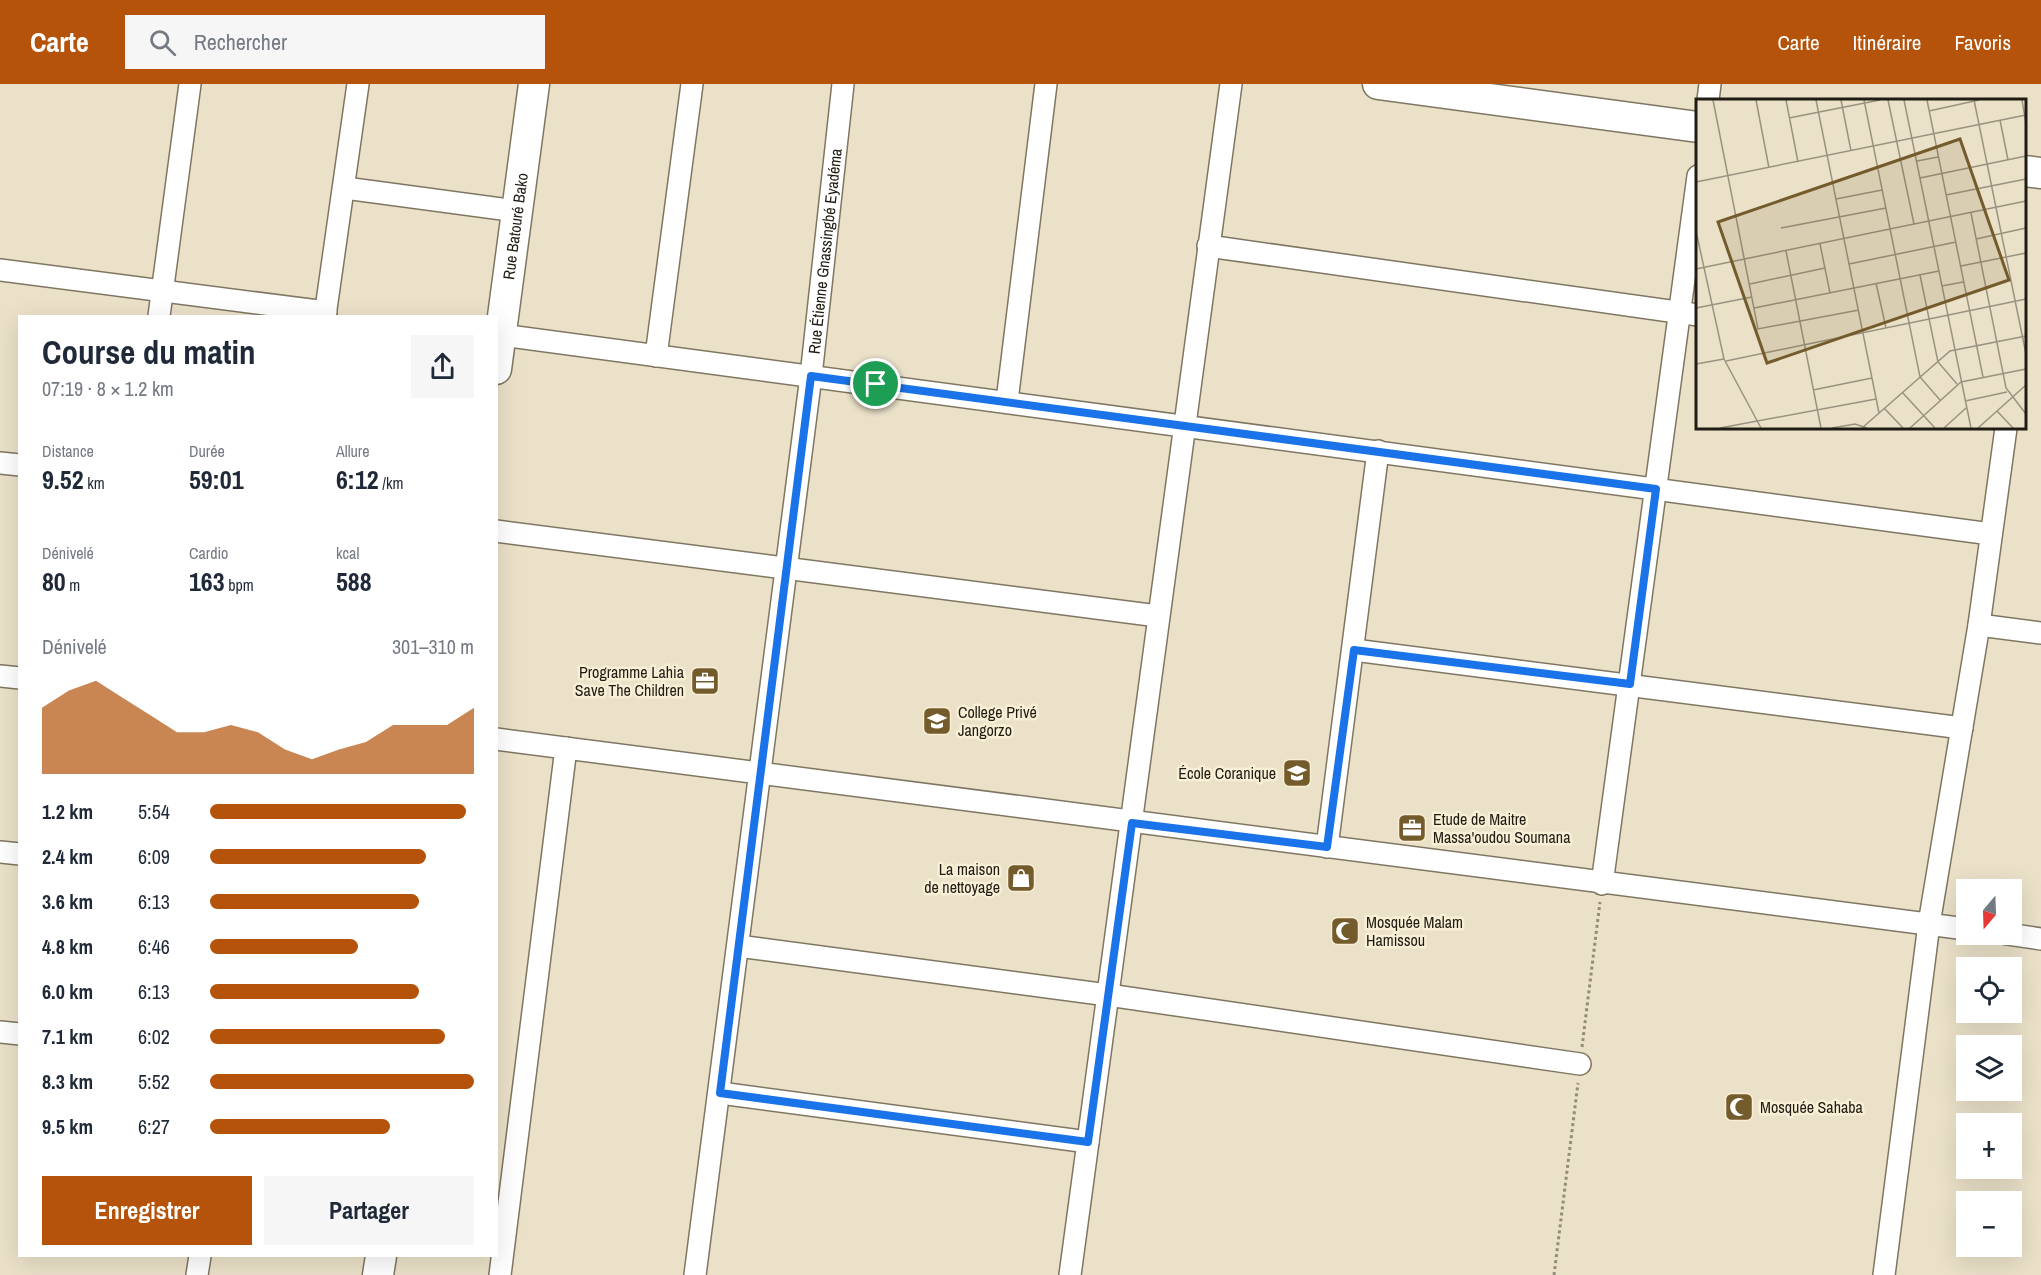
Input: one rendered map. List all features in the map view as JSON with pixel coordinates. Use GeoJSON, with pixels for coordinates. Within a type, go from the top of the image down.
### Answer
{"type":"FeatureCollection","features":[{"type":"Feature","properties":{"kind":"street"},"geometry":{"type":"LineString","coordinates":[[159,315],[190,84]]}},
{"type":"Feature","properties":{"kind":"street"},"geometry":{"type":"LineString","coordinates":[[0,270],[326,314],[358,84]]}},
{"type":"Feature","properties":{"kind":"street","name":"Rue Batouré Bako"},"geometry":{"type":"LineString","coordinates":[[498,355],[534,84]]}},
{"type":"Feature","properties":{"kind":"street"},"geometry":{"type":"LineString","coordinates":[[656,356],[692,84]]}},
{"type":"Feature","properties":{"kind":"street","name":"Rue Étienne Gnassingbé Eyadéma"},"geometry":{"type":"LineString","coordinates":[[695,1275],[811,376],[843,84]]}},
{"type":"Feature","properties":{"kind":"street"},"geometry":{"type":"LineString","coordinates":[[1006,401],[1046,84]]}},
{"type":"Feature","properties":{"kind":"street"},"geometry":{"type":"LineString","coordinates":[[1070,1275],[1208,246],[1232,84]]}},
{"type":"Feature","properties":{"kind":"street"},"geometry":{"type":"LineString","coordinates":[[1378,84],[1696,127]]}},
{"type":"Feature","properties":{"kind":"street"},"geometry":{"type":"LineString","coordinates":[[1708,99],[1710,84]]}},
{"type":"Feature","properties":{"kind":"street"},"geometry":{"type":"LineString","coordinates":[[2026,171],[2041,173]]}},
{"type":"Feature","properties":{"kind":"street"},"geometry":{"type":"LineString","coordinates":[[345,188],[517,211]]}},
{"type":"Feature","properties":{"kind":"street"},"geometry":{"type":"LineString","coordinates":[[1602,884],[1656,489],[1689,313],[1696,206]]}},
{"type":"Feature","properties":{"kind":"street"},"geometry":{"type":"LineString","coordinates":[[1208,246],[1689,313]]}},
{"type":"Feature","properties":{"kind":"street"},"geometry":{"type":"LineString","coordinates":[[501,335],[1991,534]]}},
{"type":"Feature","properties":{"kind":"street"},"geometry":{"type":"LineString","coordinates":[[1884,1275],[1929,924],[1979,625],[2006,429]]}},
{"type":"Feature","properties":{"kind":"street"},"geometry":{"type":"LineString","coordinates":[[1327,847],[1378,451]]}},
{"type":"Feature","properties":{"kind":"street"},"geometry":{"type":"LineString","coordinates":[[0,463],[18,465]]}},
{"type":"Feature","properties":{"kind":"street"},"geometry":{"type":"LineString","coordinates":[[498,531],[1158,616]]}},
{"type":"Feature","properties":{"kind":"street"},"geometry":{"type":"LineString","coordinates":[[1979,625],[2041,633]]}},
{"type":"Feature","properties":{"kind":"street"},"geometry":{"type":"LineString","coordinates":[[1354,650],[1962,728]]}},
{"type":"Feature","properties":{"kind":"street"},"geometry":{"type":"LineString","coordinates":[[0,676],[18,678]]}},
{"type":"Feature","properties":{"kind":"street"},"geometry":{"type":"LineString","coordinates":[[498,739],[759,771],[1132,823],[1602,884],[1956,928]]}},
{"type":"Feature","properties":{"kind":"street"},"geometry":{"type":"LineString","coordinates":[[500,1275],[566,748]]}},
{"type":"Feature","properties":{"kind":"street"},"geometry":{"type":"LineString","coordinates":[[0,852],[18,854]]}},
{"type":"Feature","properties":{"kind":"street"},"geometry":{"type":"LineString","coordinates":[[2022,936],[2041,939]]}},
{"type":"Feature","properties":{"kind":"street"},"geometry":{"type":"LineString","coordinates":[[738,946],[1108,995],[1580,1064]]}},
{"type":"Feature","properties":{"kind":"street"},"geometry":{"type":"LineString","coordinates":[[0,1032],[18,1034]]}},
{"type":"Feature","properties":{"kind":"street"},"geometry":{"type":"LineString","coordinates":[[720,1093],[1088,1142]]}},
{"type":"Feature","properties":{"kind":"street"},"geometry":{"type":"LineString","coordinates":[[197,1275],[200,1257]]}},
{"type":"Feature","properties":{"kind":"street"},"geometry":{"type":"LineString","coordinates":[[378,1275],[381,1257]]}},
{"type":"Feature","properties":{"kind":"place","name":"Programme Lahia Save The Children"},"geometry":{"type":"Point","coordinates":[705,681]}},
{"type":"Feature","properties":{"kind":"place","name":"College Privé Jangorzo"},"geometry":{"type":"Point","coordinates":[937,721]}},
{"type":"Feature","properties":{"kind":"place","name":"École Coranique"},"geometry":{"type":"Point","coordinates":[1297,773]}},
{"type":"Feature","properties":{"kind":"place","name":"Etude de Maitre Massa'oudou Soumana"},"geometry":{"type":"Point","coordinates":[1412,828]}},
{"type":"Feature","properties":{"kind":"place","name":"La maison de nettoyage"},"geometry":{"type":"Point","coordinates":[1021,878]}},
{"type":"Feature","properties":{"kind":"place","name":"Mosquée Malam Hamissou"},"geometry":{"type":"Point","coordinates":[1345,931]}},
{"type":"Feature","properties":{"kind":"place","name":"Mosquée Sahaba"},"geometry":{"type":"Point","coordinates":[1739,1107]}},
{"type":"Feature","properties":{"kind":"route"},"geometry":{"type":"LineString","coordinates":[[811,376],[876,384],[1656,489],[1630,684],[1354,650],[1327,847],[1132,823],[1088,1142],[720,1093],[759,771],[811,376]]}}]}
